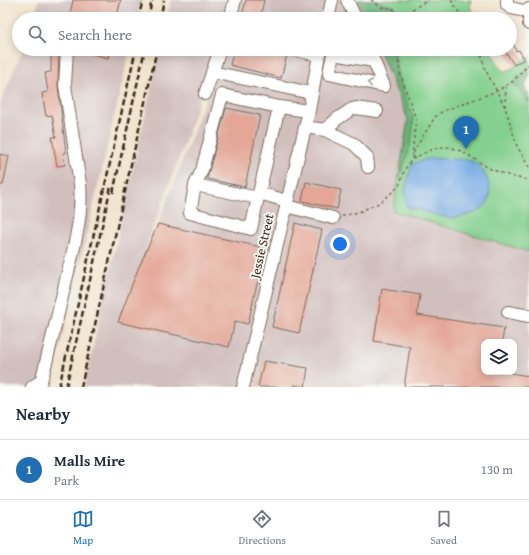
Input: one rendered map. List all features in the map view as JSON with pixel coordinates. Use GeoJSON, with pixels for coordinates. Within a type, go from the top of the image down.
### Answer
{"type":"FeatureCollection","features":[{"type":"Feature","properties":{"kind":"street"},"geometry":{"type":"LineString","coordinates":[[232,12],[235,0]]}},
{"type":"Feature","properties":{"kind":"street"},"geometry":{"type":"LineString","coordinates":[[329,12],[332,0]]}},
{"type":"Feature","properties":{"kind":"street"},"geometry":{"type":"LineString","coordinates":[[348,0],[353,12]]}},
{"type":"Feature","properties":{"kind":"street"},"geometry":{"type":"LineString","coordinates":[[507,0],[507,5],[511,8],[529,10],[529,24]]}},
{"type":"Feature","properties":{"kind":"street"},"geometry":{"type":"LineString","coordinates":[[32,387],[41,381],[43,374],[76,240],[79,218],[80,184],[65,78],[67,56]]}},
{"type":"Feature","properties":{"kind":"street"},"geometry":{"type":"LineString","coordinates":[[205,94],[218,56]]}},
{"type":"Feature","properties":{"kind":"street","name":"Jessie Street"},"geometry":{"type":"LineString","coordinates":[[244,387],[309,111],[311,93],[319,56]]}},
{"type":"Feature","properties":{"kind":"street"},"geometry":{"type":"LineString","coordinates":[[333,56],[329,74],[384,86],[371,56]]}},
{"type":"Feature","properties":{"kind":"street"},"geometry":{"type":"LineString","coordinates":[[352,56],[374,62]]}},
{"type":"Feature","properties":{"kind":"street"},"geometry":{"type":"LineString","coordinates":[[212,72],[311,93]]}},
{"type":"Feature","properties":{"kind":"street"},"geometry":{"type":"LineString","coordinates":[[279,107],[251,229],[190,213],[195,185],[202,170],[222,95],[279,107],[309,111]]}},
{"type":"Feature","properties":{"kind":"street"},"geometry":{"type":"LineString","coordinates":[[326,130],[337,119],[352,109],[356,108],[377,111]]}},
{"type":"Feature","properties":{"kind":"street"},"geometry":{"type":"LineString","coordinates":[[305,127],[326,130],[354,144],[367,157],[368,167]]}},
{"type":"Feature","properties":{"kind":"street"},"geometry":{"type":"LineString","coordinates":[[195,185],[258,196],[287,203],[333,218]]}},
{"type":"Feature","properties":{"kind":"street"},"geometry":{"type":"LineString","coordinates":[[508,312],[529,316]]}},
{"type":"Feature","properties":{"kind":"path"},"geometry":{"type":"LineString","coordinates":[[371,0],[381,7],[394,9],[397,12]]}},
{"type":"Feature","properties":{"kind":"path"},"geometry":{"type":"LineString","coordinates":[[408,12],[428,0]]}},
{"type":"Feature","properties":{"kind":"path"},"geometry":{"type":"LineString","coordinates":[[450,0],[458,12]]}},
{"type":"Feature","properties":{"kind":"path"},"geometry":{"type":"LineString","coordinates":[[398,56],[400,73],[416,119],[412,159]]}},
{"type":"Feature","properties":{"kind":"path"},"geometry":{"type":"LineString","coordinates":[[482,56],[486,69],[505,107],[517,146],[529,167]]}},
{"type":"Feature","properties":{"kind":"path"},"geometry":{"type":"LineString","coordinates":[[333,218],[359,212],[385,199],[399,186],[405,169],[412,159],[415,149],[435,117],[443,111],[497,91],[512,82],[529,64]]}},
{"type":"Feature","properties":{"kind":"path"},"geometry":{"type":"LineString","coordinates":[[505,107],[506,85]]}},
{"type":"Feature","properties":{"kind":"path"},"geometry":{"type":"LineString","coordinates":[[412,159],[438,148],[446,147],[455,149],[491,169],[514,177],[529,180]]}},
{"type":"Feature","properties":{"kind":"shaded area"},"geometry":{"type":"Polygon","coordinates":[[[39,0],[141,0],[138,12],[35,12],[39,0]]]}},
{"type":"Feature","properties":{"kind":"shaded area"},"geometry":{"type":"Polygon","coordinates":[[[171,0],[358,0],[363,12],[168,12],[171,0]]]}},
{"type":"Feature","properties":{"kind":"shaded area"},"geometry":{"type":"Polygon","coordinates":[[[20,56],[128,56],[51,387],[0,387],[0,103],[20,56]]]}},
{"type":"Feature","properties":{"kind":"shaded area"},"geometry":{"type":"Polygon","coordinates":[[[158,56],[220,56],[204,84],[183,148],[139,266],[158,224],[222,56],[382,56],[408,119],[393,211],[529,252],[529,387],[84,387],[158,56]]]}},
{"type":"Feature","properties":{"kind":"green space"},"geometry":{"type":"Polygon","coordinates":[[[358,0],[471,0],[470,6],[472,12],[363,12],[358,0]]]}},
{"type":"Feature","properties":{"kind":"green space"},"geometry":{"type":"Polygon","coordinates":[[[358,0],[378,0],[381,3],[394,6],[394,12],[363,12],[358,0]]]}},
{"type":"Feature","properties":{"kind":"green space"},"geometry":{"type":"Polygon","coordinates":[[[382,56],[493,56],[503,71],[507,71],[529,57],[529,76],[524,86],[526,91],[529,93],[529,252],[393,211],[408,119],[382,56]]]}},
{"type":"Feature","properties":{"kind":"green space"},"geometry":{"type":"Polygon","coordinates":[[[382,56],[395,56],[398,77],[413,117],[413,132],[399,179],[408,119],[382,56]]]}},
{"type":"Feature","properties":{"kind":"green space"},"geometry":{"type":"Polygon","coordinates":[[[529,67],[529,76],[524,86],[526,91],[529,93],[529,103],[514,84],[529,67]]]}},
{"type":"Feature","properties":{"kind":"water"},"geometry":{"type":"Polygon","coordinates":[[[431,158],[462,159],[476,164],[485,175],[490,188],[488,202],[484,207],[465,216],[453,218],[444,217],[406,206],[405,189],[412,164],[431,158]]]}},
{"type":"Feature","properties":{"kind":"building"},"geometry":{"type":"Polygon","coordinates":[[[73,0],[121,0],[118,12],[70,12],[73,0]]]}},
{"type":"Feature","properties":{"kind":"building"},"geometry":{"type":"Polygon","coordinates":[[[246,0],[264,0],[261,12],[243,12],[246,0]]]}},
{"type":"Feature","properties":{"kind":"building"},"geometry":{"type":"Polygon","coordinates":[[[519,50],[524,59],[514,65],[508,56],[517,56],[517,51],[519,50]]]}},
{"type":"Feature","properties":{"kind":"building"},"geometry":{"type":"Polygon","coordinates":[[[51,56],[59,56],[58,86],[66,153],[63,153],[65,165],[57,166],[52,137],[56,137],[52,115],[46,116],[42,93],[48,92],[45,73],[51,72],[51,56]]]}},
{"type":"Feature","properties":{"kind":"building"},"geometry":{"type":"Polygon","coordinates":[[[232,56],[287,56],[281,78],[230,65],[232,56]]]}},
{"type":"Feature","properties":{"kind":"building"},"geometry":{"type":"Polygon","coordinates":[[[226,108],[260,115],[245,187],[207,179],[226,108]]]}},
{"type":"Feature","properties":{"kind":"building"},"geometry":{"type":"Polygon","coordinates":[[[0,154],[9,156],[3,185],[0,185],[0,154]]]}},
{"type":"Feature","properties":{"kind":"building"},"geometry":{"type":"Polygon","coordinates":[[[306,182],[341,190],[337,209],[302,201],[306,182]]]}},
{"type":"Feature","properties":{"kind":"building"},"geometry":{"type":"Polygon","coordinates":[[[295,223],[322,230],[299,333],[272,327],[295,223]]]}},
{"type":"Feature","properties":{"kind":"building"},"geometry":{"type":"Polygon","coordinates":[[[158,224],[265,248],[248,324],[235,321],[229,347],[118,322],[138,269],[158,224]]]}},
{"type":"Feature","properties":{"kind":"building"},"geometry":{"type":"Polygon","coordinates":[[[382,289],[420,295],[417,315],[504,328],[502,339],[481,339],[481,375],[517,374],[529,376],[529,387],[404,387],[410,347],[374,341],[382,289]]]}},
{"type":"Feature","properties":{"kind":"building"},"geometry":{"type":"Polygon","coordinates":[[[264,361],[308,368],[305,387],[294,385],[294,387],[258,387],[264,361]]]}},
{"type":"Feature","properties":{"kind":"railway"},"geometry":{"type":"LineString","coordinates":[[140,12],[143,0]]}},
{"type":"Feature","properties":{"kind":"railway"},"geometry":{"type":"LineString","coordinates":[[149,12],[152,0]]}},
{"type":"Feature","properties":{"kind":"railway"},"geometry":{"type":"LineString","coordinates":[[161,12],[164,0]]}},
{"type":"Feature","properties":{"kind":"railway"},"geometry":{"type":"LineString","coordinates":[[59,387],[134,56]]}},
{"type":"Feature","properties":{"kind":"railway"},"geometry":{"type":"LineString","coordinates":[[113,193],[143,56]]}},
{"type":"Feature","properties":{"kind":"railway"},"geometry":{"type":"LineString","coordinates":[[81,387],[155,56]]}},
{"type":"Feature","properties":{"kind":"railway"},"geometry":{"type":"LineString","coordinates":[[66,387],[111,186]]}},
{"type":"Feature","properties":{"kind":"place","name":"Malls Mire"},"geometry":{"type":"Point","coordinates":[466,149]}}]}
